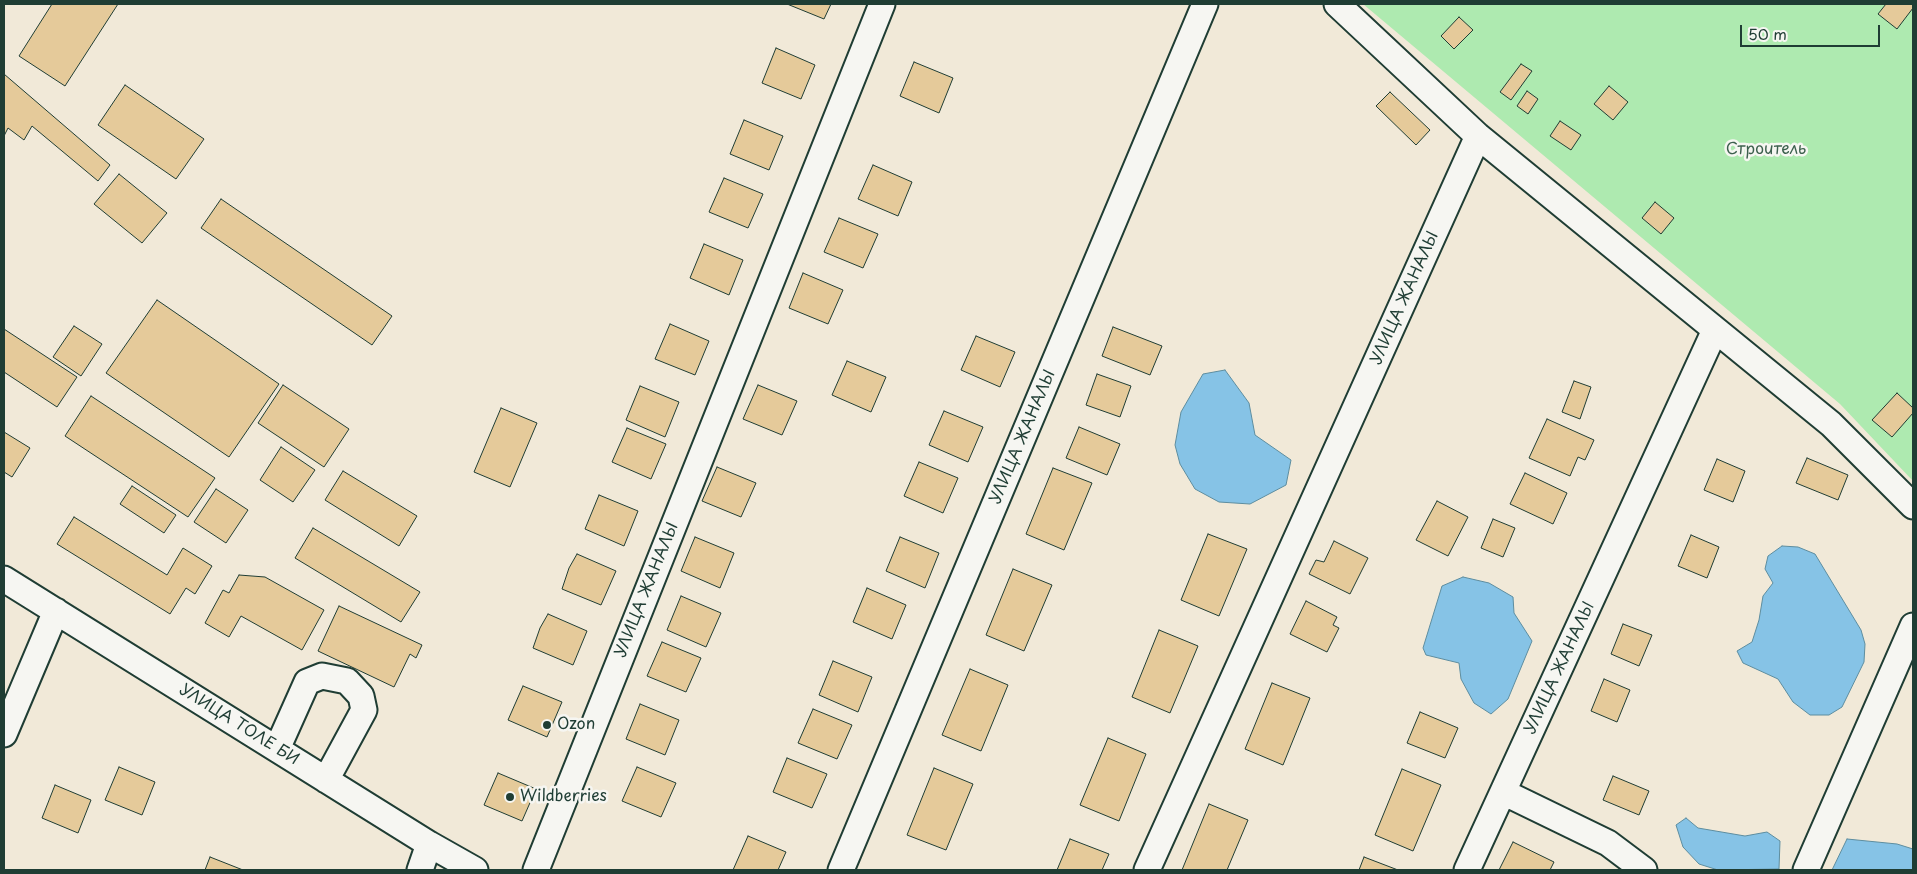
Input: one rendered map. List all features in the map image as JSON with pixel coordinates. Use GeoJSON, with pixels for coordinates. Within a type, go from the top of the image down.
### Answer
{"type":"FeatureCollection","features":[{"type":"Feature","properties":{"kind":"street","name":"УЛИЦА ЖАНАЛЫ"},"geometry":{"type":"LineString","coordinates":[[536,870],[882,4]]}},
{"type":"Feature","properties":{"kind":"street","name":"УЛИЦА ЖАНАЛЫ"},"geometry":{"type":"LineString","coordinates":[[841,870],[1206,4]]}},
{"type":"Feature","properties":{"kind":"street"},"geometry":{"type":"LineString","coordinates":[[1337,4],[1478,136],[1831,424],[1913,506]]}},
{"type":"Feature","properties":{"kind":"street","name":"УЛИЦА ЖАНАЛЫ"},"geometry":{"type":"LineString","coordinates":[[1147,870],[1478,136]]}},
{"type":"Feature","properties":{"kind":"street","name":"УЛИЦА ЖАНАЛЫ"},"geometry":{"type":"LineString","coordinates":[[1467,870],[1715,330]]}},
{"type":"Feature","properties":{"kind":"street","name":"УЛИЦА ТОЛЕ БИ"},"geometry":{"type":"LineString","coordinates":[[4,580],[475,870]]}},
{"type":"Feature","properties":{"kind":"street"},"geometry":{"type":"LineString","coordinates":[[4,734],[56,611]]}},
{"type":"Feature","properties":{"kind":"street"},"geometry":{"type":"LineString","coordinates":[[1806,870],[1913,626]]}},
{"type":"Feature","properties":{"kind":"street"},"geometry":{"type":"LineString","coordinates":[[277,749],[307,682],[322,676],[347,681],[361,696],[364,710],[326,780]]}},
{"type":"Feature","properties":{"kind":"street"},"geometry":{"type":"LineString","coordinates":[[1503,792],[1608,843],[1644,870]]}},
{"type":"Feature","properties":{"kind":"street"},"geometry":{"type":"LineString","coordinates":[[420,870],[430,844]]}},
{"type":"Feature","properties":{"kind":"green space","name":"Строитель"},"geometry":{"type":"Polygon","coordinates":[[[1363,4],[1903,4],[1913,9],[1913,481],[1840,404],[1363,4]]]}},
{"type":"Feature","properties":{"kind":"water"},"geometry":{"type":"Polygon","coordinates":[[[1225,370],[1249,403],[1255,435],[1291,460],[1286,485],[1250,504],[1219,502],[1195,489],[1180,464],[1175,445],[1181,412],[1203,374],[1225,370]]]}},
{"type":"Feature","properties":{"kind":"water"},"geometry":{"type":"Polygon","coordinates":[[[1782,546],[1798,547],[1815,554],[1861,630],[1865,644],[1864,662],[1842,707],[1829,715],[1810,715],[1793,702],[1778,679],[1743,663],[1737,651],[1752,642],[1759,620],[1763,596],[1773,583],[1765,569],[1768,556],[1782,546]]]}},
{"type":"Feature","properties":{"kind":"water"},"geometry":{"type":"Polygon","coordinates":[[[1463,577],[1489,583],[1513,597],[1514,613],[1532,641],[1508,699],[1491,714],[1474,703],[1461,679],[1459,663],[1426,655],[1423,648],[1442,586],[1463,577]]]}},
{"type":"Feature","properties":{"kind":"water"},"geometry":{"type":"Polygon","coordinates":[[[1686,818],[1698,828],[1745,836],[1767,832],[1780,841],[1779,869],[1718,870],[1699,864],[1683,847],[1676,825],[1686,818]]]}},
{"type":"Feature","properties":{"kind":"water"},"geometry":{"type":"Polygon","coordinates":[[[1847,839],[1897,844],[1913,849],[1913,870],[1832,870],[1847,839]]]}},
{"type":"Feature","properties":{"kind":"building"},"geometry":{"type":"Polygon","coordinates":[[[52,4],[118,4],[65,86],[19,56],[52,4]]]}},
{"type":"Feature","properties":{"kind":"building"},"geometry":{"type":"Polygon","coordinates":[[[787,4],[831,4],[824,19],[787,4]]]}},
{"type":"Feature","properties":{"kind":"building"},"geometry":{"type":"Polygon","coordinates":[[[1886,4],[1913,4],[1913,8],[1897,29],[1878,14],[1886,4]]]}},
{"type":"Feature","properties":{"kind":"building"},"geometry":{"type":"Polygon","coordinates":[[[1459,17],[1473,30],[1454,49],[1441,36],[1459,17]]]}},
{"type":"Feature","properties":{"kind":"building"},"geometry":{"type":"Polygon","coordinates":[[[776,48],[815,65],[801,99],[762,83],[776,48]]]}},
{"type":"Feature","properties":{"kind":"building"},"geometry":{"type":"Polygon","coordinates":[[[914,62],[953,78],[939,113],[900,96],[914,62]]]}},
{"type":"Feature","properties":{"kind":"building"},"geometry":{"type":"Polygon","coordinates":[[[1521,64],[1532,71],[1511,100],[1500,92],[1521,64]]]}},
{"type":"Feature","properties":{"kind":"building"},"geometry":{"type":"Polygon","coordinates":[[[4,74],[110,165],[98,181],[32,126],[24,140],[8,128],[4,136],[4,74]]]}},
{"type":"Feature","properties":{"kind":"building"},"geometry":{"type":"Polygon","coordinates":[[[125,85],[204,139],[176,179],[98,125],[125,85]]]}},
{"type":"Feature","properties":{"kind":"building"},"geometry":{"type":"Polygon","coordinates":[[[1609,86],[1628,102],[1613,120],[1594,104],[1609,86]]]}},
{"type":"Feature","properties":{"kind":"building"},"geometry":{"type":"Polygon","coordinates":[[[1527,91],[1538,99],[1528,114],[1517,106],[1527,91]]]}},
{"type":"Feature","properties":{"kind":"building"},"geometry":{"type":"Polygon","coordinates":[[[1390,92],[1430,130],[1416,145],[1376,106],[1390,92]]]}},
{"type":"Feature","properties":{"kind":"building"},"geometry":{"type":"Polygon","coordinates":[[[744,120],[783,136],[769,170],[730,154],[744,120]]]}},
{"type":"Feature","properties":{"kind":"building"},"geometry":{"type":"Polygon","coordinates":[[[1560,121],[1581,135],[1571,150],[1550,136],[1560,121]]]}},
{"type":"Feature","properties":{"kind":"building"},"geometry":{"type":"Polygon","coordinates":[[[873,165],[912,182],[898,216],[858,199],[873,165]]]}},
{"type":"Feature","properties":{"kind":"building"},"geometry":{"type":"Polygon","coordinates":[[[119,174],[167,213],[142,243],[94,204],[119,174]]]}},
{"type":"Feature","properties":{"kind":"building"},"geometry":{"type":"Polygon","coordinates":[[[724,178],[763,194],[748,228],[709,212],[724,178]]]}},
{"type":"Feature","properties":{"kind":"building"},"geometry":{"type":"Polygon","coordinates":[[[221,199],[392,316],[372,345],[201,228],[221,199]]]}},
{"type":"Feature","properties":{"kind":"building"},"geometry":{"type":"Polygon","coordinates":[[[1655,202],[1674,218],[1661,234],[1642,218],[1655,202]]]}},
{"type":"Feature","properties":{"kind":"building"},"geometry":{"type":"Polygon","coordinates":[[[839,218],[878,234],[863,268],[824,252],[839,218]]]}},
{"type":"Feature","properties":{"kind":"building"},"geometry":{"type":"Polygon","coordinates":[[[704,244],[743,260],[729,295],[690,278],[704,244]]]}},
{"type":"Feature","properties":{"kind":"building"},"geometry":{"type":"Polygon","coordinates":[[[803,273],[843,290],[828,324],[789,308],[803,273]]]}},
{"type":"Feature","properties":{"kind":"building"},"geometry":{"type":"Polygon","coordinates":[[[157,300],[279,384],[229,457],[106,373],[157,300]]]}},
{"type":"Feature","properties":{"kind":"building"},"geometry":{"type":"Polygon","coordinates":[[[670,324],[709,341],[695,375],[655,359],[670,324]]]}},
{"type":"Feature","properties":{"kind":"building"},"geometry":{"type":"Polygon","coordinates":[[[74,326],[102,344],[81,376],[53,357],[74,326]]]}},
{"type":"Feature","properties":{"kind":"building"},"geometry":{"type":"Polygon","coordinates":[[[1113,327],[1162,346],[1150,375],[1102,356],[1113,327]]]}},
{"type":"Feature","properties":{"kind":"building"},"geometry":{"type":"Polygon","coordinates":[[[4,329],[77,377],[57,407],[4,372],[4,329]]]}},
{"type":"Feature","properties":{"kind":"building"},"geometry":{"type":"Polygon","coordinates":[[[976,336],[1015,352],[1000,387],[961,370],[976,336]]]}},
{"type":"Feature","properties":{"kind":"building"},"geometry":{"type":"Polygon","coordinates":[[[847,361],[886,377],[871,412],[832,395],[847,361]]]}},
{"type":"Feature","properties":{"kind":"building"},"geometry":{"type":"Polygon","coordinates":[[[1097,374],[1131,386],[1120,417],[1086,405],[1097,374]]]}},
{"type":"Feature","properties":{"kind":"building"},"geometry":{"type":"Polygon","coordinates":[[[1574,381],[1591,387],[1580,419],[1562,412],[1574,381]]]}},
{"type":"Feature","properties":{"kind":"building"},"geometry":{"type":"Polygon","coordinates":[[[283,385],[349,429],[324,467],[258,423],[283,385]]]}},
{"type":"Feature","properties":{"kind":"building"},"geometry":{"type":"Polygon","coordinates":[[[758,385],[797,401],[782,435],[743,419],[758,385]]]}},
{"type":"Feature","properties":{"kind":"building"},"geometry":{"type":"Polygon","coordinates":[[[640,386],[679,402],[665,437],[626,420],[640,386]]]}},
{"type":"Feature","properties":{"kind":"building"},"geometry":{"type":"Polygon","coordinates":[[[1897,393],[1913,408],[1913,413],[1892,437],[1872,420],[1897,393]]]}},
{"type":"Feature","properties":{"kind":"building"},"geometry":{"type":"Polygon","coordinates":[[[91,396],[215,478],[188,517],[65,436],[91,396]]]}},
{"type":"Feature","properties":{"kind":"building"},"geometry":{"type":"Polygon","coordinates":[[[501,408],[537,423],[510,487],[474,472],[501,408]]]}},
{"type":"Feature","properties":{"kind":"building"},"geometry":{"type":"Polygon","coordinates":[[[944,411],[983,427],[968,462],[929,445],[944,411]]]}},
{"type":"Feature","properties":{"kind":"building"},"geometry":{"type":"Polygon","coordinates":[[[1547,419],[1594,440],[1585,460],[1578,457],[1570,476],[1529,458],[1547,419]]]}},
{"type":"Feature","properties":{"kind":"building"},"geometry":{"type":"Polygon","coordinates":[[[1079,427],[1120,444],[1107,475],[1066,458],[1079,427]]]}},
{"type":"Feature","properties":{"kind":"building"},"geometry":{"type":"Polygon","coordinates":[[[627,428],[666,444],[651,479],[612,462],[627,428]]]}},
{"type":"Feature","properties":{"kind":"building"},"geometry":{"type":"Polygon","coordinates":[[[4,432],[30,448],[12,477],[4,472],[4,432]]]}},
{"type":"Feature","properties":{"kind":"building"},"geometry":{"type":"Polygon","coordinates":[[[281,447],[315,470],[293,502],[260,480],[281,447]]]}},
{"type":"Feature","properties":{"kind":"building"},"geometry":{"type":"Polygon","coordinates":[[[1807,458],[1848,475],[1838,500],[1796,483],[1807,458]]]}},
{"type":"Feature","properties":{"kind":"building"},"geometry":{"type":"Polygon","coordinates":[[[1717,459],[1745,471],[1733,502],[1704,490],[1717,459]]]}},
{"type":"Feature","properties":{"kind":"building"},"geometry":{"type":"Polygon","coordinates":[[[919,462],[958,478],[943,513],[904,496],[919,462]]]}},
{"type":"Feature","properties":{"kind":"building"},"geometry":{"type":"Polygon","coordinates":[[[717,467],[756,483],[741,517],[702,501],[717,467]]]}},
{"type":"Feature","properties":{"kind":"building"},"geometry":{"type":"Polygon","coordinates":[[[1053,468],[1092,483],[1064,550],[1026,534],[1053,468]]]}},
{"type":"Feature","properties":{"kind":"building"},"geometry":{"type":"Polygon","coordinates":[[[343,471],[417,516],[399,546],[325,500],[343,471]]]}},
{"type":"Feature","properties":{"kind":"building"},"geometry":{"type":"Polygon","coordinates":[[[1525,473],[1567,493],[1553,524],[1510,504],[1525,473]]]}},
{"type":"Feature","properties":{"kind":"building"},"geometry":{"type":"Polygon","coordinates":[[[132,486],[176,515],[164,533],[120,504],[132,486]]]}},
{"type":"Feature","properties":{"kind":"building"},"geometry":{"type":"Polygon","coordinates":[[[216,489],[248,510],[226,543],[194,522],[216,489]]]}},
{"type":"Feature","properties":{"kind":"building"},"geometry":{"type":"Polygon","coordinates":[[[599,495],[638,511],[624,546],[585,529],[599,495]]]}},
{"type":"Feature","properties":{"kind":"building"},"geometry":{"type":"Polygon","coordinates":[[[1437,501],[1468,517],[1448,556],[1416,540],[1437,501]]]}},
{"type":"Feature","properties":{"kind":"building"},"geometry":{"type":"Polygon","coordinates":[[[74,517],[167,575],[183,548],[212,566],[195,594],[186,588],[170,614],[57,544],[74,517]]]}},
{"type":"Feature","properties":{"kind":"building"},"geometry":{"type":"Polygon","coordinates":[[[1493,519],[1515,528],[1503,557],[1481,548],[1493,519]]]}},
{"type":"Feature","properties":{"kind":"building"},"geometry":{"type":"Polygon","coordinates":[[[313,528],[420,592],[401,622],[295,558],[313,528]]]}},
{"type":"Feature","properties":{"kind":"building"},"geometry":{"type":"Polygon","coordinates":[[[1208,534],[1247,549],[1219,616],[1181,600],[1208,534]]]}},
{"type":"Feature","properties":{"kind":"building"},"geometry":{"type":"Polygon","coordinates":[[[1691,535],[1719,547],[1707,578],[1678,566],[1691,535]]]}},
{"type":"Feature","properties":{"kind":"building"},"geometry":{"type":"Polygon","coordinates":[[[695,537],[734,553],[720,588],[681,571],[695,537]]]}},
{"type":"Feature","properties":{"kind":"building"},"geometry":{"type":"Polygon","coordinates":[[[900,537],[939,553],[925,588],[886,571],[900,537]]]}},
{"type":"Feature","properties":{"kind":"building"},"geometry":{"type":"Polygon","coordinates":[[[1334,541],[1368,558],[1350,594],[1309,574],[1316,560],[1324,562],[1334,541]]]}},
{"type":"Feature","properties":{"kind":"building"},"geometry":{"type":"Polygon","coordinates":[[[577,554],[616,571],[601,605],[562,589],[569,568],[577,554]]]}},
{"type":"Feature","properties":{"kind":"building"},"geometry":{"type":"Polygon","coordinates":[[[1013,569],[1052,585],[1024,651],[986,635],[1013,569]]]}},
{"type":"Feature","properties":{"kind":"building"},"geometry":{"type":"Polygon","coordinates":[[[239,575],[265,577],[324,610],[302,650],[241,616],[229,637],[205,623],[223,590],[229,593],[239,575]]]}},
{"type":"Feature","properties":{"kind":"building"},"geometry":{"type":"Polygon","coordinates":[[[867,588],[906,605],[892,639],[853,622],[867,588]]]}},
{"type":"Feature","properties":{"kind":"building"},"geometry":{"type":"Polygon","coordinates":[[[681,596],[721,613],[706,647],[667,630],[681,596]]]}},
{"type":"Feature","properties":{"kind":"building"},"geometry":{"type":"Polygon","coordinates":[[[1306,601],[1337,617],[1333,625],[1339,628],[1327,652],[1290,634],[1306,601]]]}},
{"type":"Feature","properties":{"kind":"building"},"geometry":{"type":"Polygon","coordinates":[[[339,606],[422,645],[416,658],[410,654],[394,687],[318,651],[339,606]]]}},
{"type":"Feature","properties":{"kind":"building"},"geometry":{"type":"Polygon","coordinates":[[[548,614],[587,631],[573,665],[533,648],[540,628],[548,614]]]}},
{"type":"Feature","properties":{"kind":"building"},"geometry":{"type":"Polygon","coordinates":[[[1623,624],[1652,635],[1639,666],[1611,654],[1623,624]]]}},
{"type":"Feature","properties":{"kind":"building"},"geometry":{"type":"Polygon","coordinates":[[[1159,630],[1198,646],[1170,713],[1132,697],[1159,630]]]}},
{"type":"Feature","properties":{"kind":"building"},"geometry":{"type":"Polygon","coordinates":[[[662,642],[701,658],[686,692],[647,676],[662,642]]]}},
{"type":"Feature","properties":{"kind":"building"},"geometry":{"type":"Polygon","coordinates":[[[833,661],[872,677],[858,712],[819,695],[833,661]]]}},
{"type":"Feature","properties":{"kind":"building"},"geometry":{"type":"Polygon","coordinates":[[[970,669],[1008,685],[981,751],[942,735],[970,669]]]}},
{"type":"Feature","properties":{"kind":"building"},"geometry":{"type":"Polygon","coordinates":[[[1604,679],[1630,690],[1617,722],[1591,711],[1604,679]]]}},
{"type":"Feature","properties":{"kind":"building"},"geometry":{"type":"Polygon","coordinates":[[[1272,683],[1310,698],[1283,765],[1245,749],[1272,683]]]}},
{"type":"Feature","properties":{"kind":"building"},"geometry":{"type":"Polygon","coordinates":[[[523,686],[562,702],[547,737],[508,720],[523,686]]]}},
{"type":"Feature","properties":{"kind":"building"},"geometry":{"type":"Polygon","coordinates":[[[640,704],[679,720],[665,755],[626,739],[640,704]]]}},
{"type":"Feature","properties":{"kind":"building"},"geometry":{"type":"Polygon","coordinates":[[[813,709],[852,725],[837,759],[798,743],[813,709]]]}},
{"type":"Feature","properties":{"kind":"building"},"geometry":{"type":"Polygon","coordinates":[[[1420,712],[1458,728],[1445,758],[1407,743],[1420,712]]]}},
{"type":"Feature","properties":{"kind":"building"},"geometry":{"type":"Polygon","coordinates":[[[1108,738],[1146,754],[1119,821],[1080,805],[1108,738]]]}},
{"type":"Feature","properties":{"kind":"building"},"geometry":{"type":"Polygon","coordinates":[[[787,758],[827,774],[812,808],[773,792],[787,758]]]}},
{"type":"Feature","properties":{"kind":"building"},"geometry":{"type":"Polygon","coordinates":[[[119,767],[155,782],[142,815],[105,800],[119,767]]]}},
{"type":"Feature","properties":{"kind":"building"},"geometry":{"type":"Polygon","coordinates":[[[637,767],[676,783],[661,817],[622,801],[637,767]]]}},
{"type":"Feature","properties":{"kind":"building"},"geometry":{"type":"Polygon","coordinates":[[[934,768],[973,784],[946,850],[907,835],[934,768]]]}},
{"type":"Feature","properties":{"kind":"building"},"geometry":{"type":"Polygon","coordinates":[[[1402,769],[1441,785],[1413,851],[1375,835],[1402,769]]]}},
{"type":"Feature","properties":{"kind":"building","name":"Wildberries"},"geometry":{"type":"Polygon","coordinates":[[[498,773],[536,789],[522,821],[484,805],[498,773]]]}},
{"type":"Feature","properties":{"kind":"building"},"geometry":{"type":"Polygon","coordinates":[[[1613,776],[1649,791],[1639,815],[1603,800],[1613,776]]]}},
{"type":"Feature","properties":{"kind":"building"},"geometry":{"type":"Polygon","coordinates":[[[55,785],[91,800],[78,833],[42,818],[55,785]]]}},
{"type":"Feature","properties":{"kind":"building"},"geometry":{"type":"Polygon","coordinates":[[[1209,804],[1248,820],[1227,870],[1182,870],[1209,804]]]}},
{"type":"Feature","properties":{"kind":"building"},"geometry":{"type":"Polygon","coordinates":[[[748,836],[786,852],[778,870],[733,870],[748,836]]]}},
{"type":"Feature","properties":{"kind":"building"},"geometry":{"type":"Polygon","coordinates":[[[1070,839],[1109,854],[1102,870],[1057,870],[1070,839]]]}},
{"type":"Feature","properties":{"kind":"building"},"geometry":{"type":"Polygon","coordinates":[[[1513,842],[1554,862],[1550,870],[1499,870],[1513,842]]]}},
{"type":"Feature","properties":{"kind":"building"},"geometry":{"type":"Polygon","coordinates":[[[210,857],[243,870],[205,870],[210,857]]]}},
{"type":"Feature","properties":{"kind":"building"},"geometry":{"type":"Polygon","coordinates":[[[1364,857],[1398,870],[1359,870],[1364,857]]]}},
{"type":"Feature","properties":{"kind":"place","name":"Ozon"},"geometry":{"type":"Point","coordinates":[547,725]}},
{"type":"Feature","properties":{"kind":"place","name":"Wildberries"},"geometry":{"type":"Point","coordinates":[510,797]}}]}
